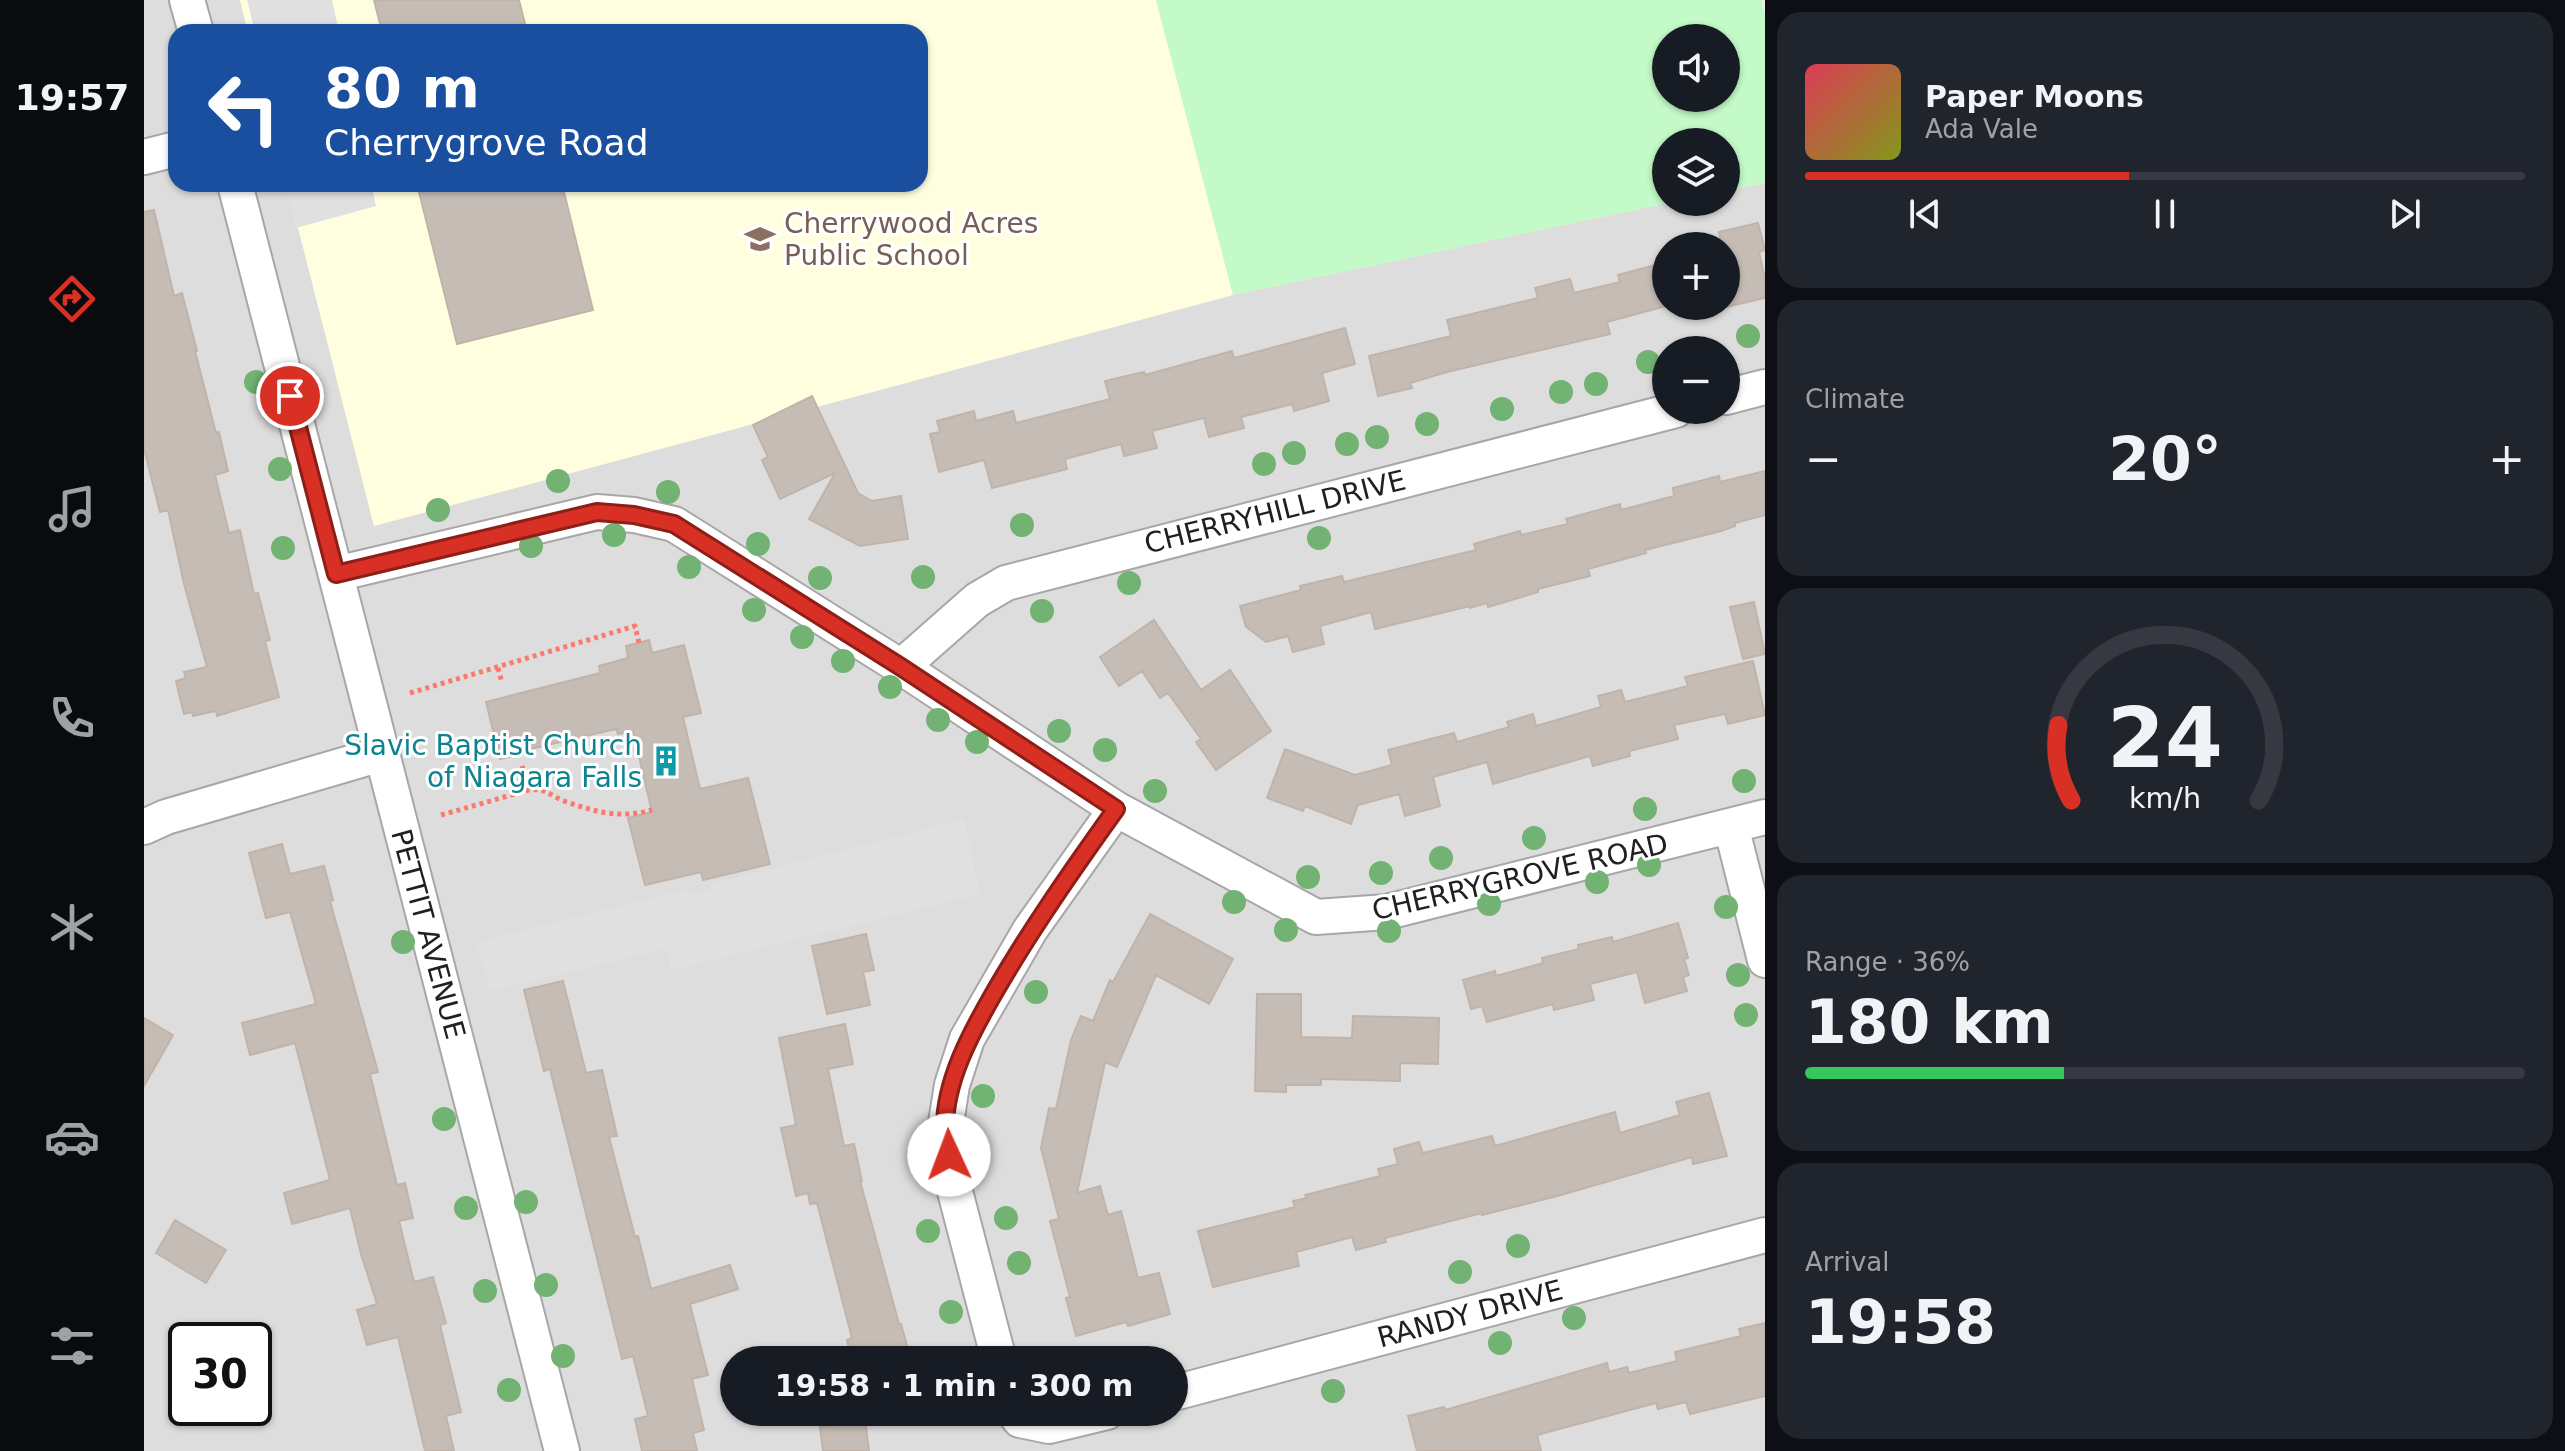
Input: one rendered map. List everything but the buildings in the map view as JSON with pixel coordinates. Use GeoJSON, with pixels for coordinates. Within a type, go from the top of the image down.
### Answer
{"type":"FeatureCollection","features":[{"type":"Feature","properties":{"kind":"street"},"geometry":{"type":"LineString","coordinates":[[187,0],[194,24]]}},
{"type":"Feature","properties":{"kind":"street"},"geometry":{"type":"LineString","coordinates":[[144,157],[168,151]]}},
{"type":"Feature","properties":{"kind":"street","name":"PETTIT AVENUE"},"geometry":{"type":"LineString","coordinates":[[237,192],[562,1451]]}},
{"type":"Feature","properties":{"kind":"street"},"geometry":{"type":"LineString","coordinates":[[1740,393],[1765,387]]}},
{"type":"Feature","properties":{"kind":"street","name":"CHERRYHILL DRIVE"},"geometry":{"type":"LineString","coordinates":[[901,667],[977,600],[1006,583],[1652,416]]}},
{"type":"Feature","properties":{"kind":"street","name":"CHERRYGROVE ROAD"},"geometry":{"type":"LineString","coordinates":[[336,574],[597,512],[634,515],[674,524],[901,667],[1116,809],[1316,917],[1387,912],[1765,817]]}},
{"type":"Feature","properties":{"kind":"street"},"geometry":{"type":"LineString","coordinates":[[144,827],[166,817],[381,754]]}},
{"type":"Feature","properties":{"kind":"street"},"geometry":{"type":"LineString","coordinates":[[995,1346],[952,1180],[945,1129],[952,1085],[967,1039],[1030,930],[1116,809]]}},
{"type":"Feature","properties":{"kind":"street"},"geometry":{"type":"LineString","coordinates":[[1731,826],[1765,960]]}},
{"type":"Feature","properties":{"kind":"street","name":"RANDY DRIVE"},"geometry":{"type":"LineString","coordinates":[[1188,1389],[1765,1235]]}},
{"type":"Feature","properties":{"kind":"path"},"geometry":{"type":"LineString","coordinates":[[410,693],[635,626],[639,643]]}},
{"type":"Feature","properties":{"kind":"path"},"geometry":{"type":"LineString","coordinates":[[498,668],[502,683]]}},
{"type":"Feature","properties":{"kind":"path"},"geometry":{"type":"LineString","coordinates":[[522,766],[529,790]]}},
{"type":"Feature","properties":{"kind":"path"},"geometry":{"type":"LineString","coordinates":[[441,815],[541,789],[591,810],[629,816],[652,810]]}},
{"type":"Feature","properties":{"kind":"shaded area"},"geometry":{"type":"Polygon","coordinates":[[[144,0],[240,0],[246,24],[168,24],[168,192],[289,192],[374,526],[1233,295],[1652,206],[1652,216],[1740,216],[1740,188],[1765,183],[1765,1451],[144,1451],[144,0]]]}},
{"type":"Feature","properties":{"kind":"shaded area","name":"Cherrywood Acres Public School"},"geometry":{"type":"Polygon","coordinates":[[[240,0],[1156,0],[1233,295],[374,526],[289,192],[928,192],[928,24],[246,24],[240,0]]]}},
{"type":"Feature","properties":{"kind":"shaded area"},"geometry":{"type":"Polygon","coordinates":[[[247,0],[332,0],[337,24],[253,24],[247,0]]]}},
{"type":"Feature","properties":{"kind":"shaded area"},"geometry":{"type":"Polygon","coordinates":[[[288,192],[373,192],[376,206],[296,228],[288,192]]]}},
{"type":"Feature","properties":{"kind":"shaded area"},"geometry":{"type":"Polygon","coordinates":[[[964,819],[980,894],[672,970],[666,949],[490,991],[477,942],[690,889],[692,894],[709,890],[708,885],[964,819]]]}},
{"type":"Feature","properties":{"kind":"green space"},"geometry":{"type":"Polygon","coordinates":[[[1156,0],[1761,0],[1765,15],[1765,183],[1740,188],[1740,128],[1652,128],[1652,206],[1233,295],[1156,0]]]}},
{"type":"Feature","properties":{"kind":"place","name":"Cherrywood Acres Public School"},"geometry":{"type":"Point","coordinates":[760,239]}},
{"type":"Feature","properties":{"kind":"place","name":"Slavic Baptist Church of Niagara Falls"},"geometry":{"type":"Point","coordinates":[666,761]}},
{"type":"Feature","properties":{"kind":"route"},"geometry":{"type":"LineString","coordinates":[[290,396],[336,574],[597,512],[634,515],[674,524],[901,667],[1116,809],[1030,930],[967,1039],[952,1085],[945,1129],[949,1155]]}}]}
